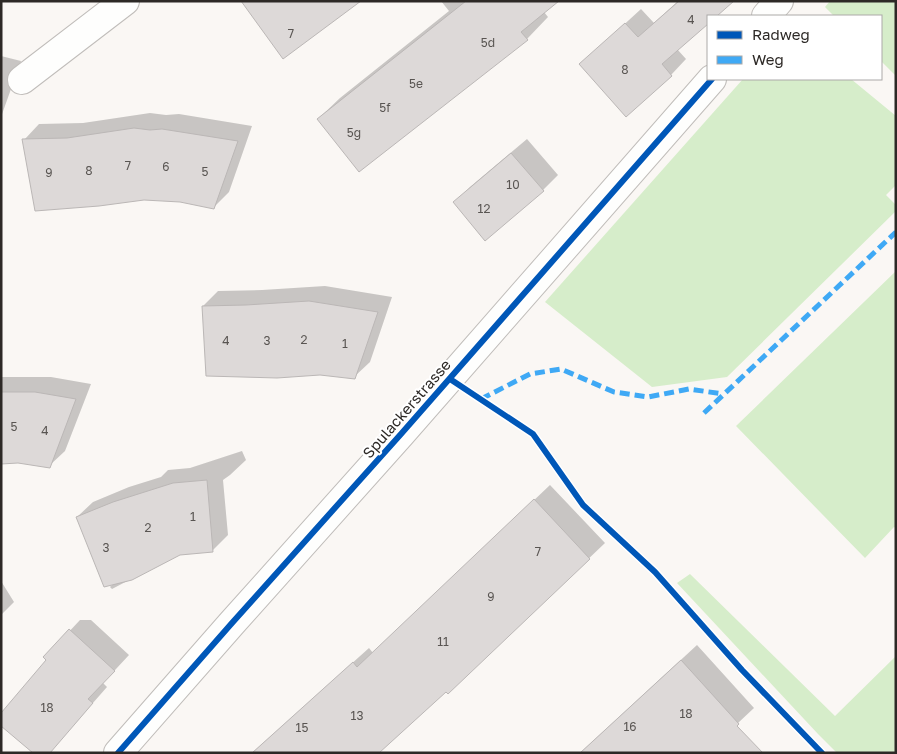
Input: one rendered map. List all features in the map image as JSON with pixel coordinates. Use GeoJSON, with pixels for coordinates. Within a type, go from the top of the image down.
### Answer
{"type":"FeatureCollection","features":[{"type":"Feature","properties":{"kind":"street"},"geometry":{"type":"LineString","coordinates":[[22,80],[125,1]]}},
{"type":"Feature","properties":{"kind":"street"},"geometry":{"type":"LineString","coordinates":[[767,15],[779,1]]}},
{"type":"Feature","properties":{"kind":"street","name":"Spulackerstrasse"},"geometry":{"type":"LineString","coordinates":[[118,753],[408,428],[711,80]]}},
{"type":"Feature","properties":{"kind":"green space"},"geometry":{"type":"Polygon","coordinates":[[[830,1],[896,1],[896,76],[882,62],[882,15],[833,15],[825,7],[830,1]]]}},
{"type":"Feature","properties":{"kind":"green space"},"geometry":{"type":"Polygon","coordinates":[[[742,80],[852,80],[896,116],[896,185],[886,195],[896,205],[896,211],[727,377],[652,387],[545,302],[742,80]]]}},
{"type":"Feature","properties":{"kind":"green space"},"geometry":{"type":"Polygon","coordinates":[[[896,271],[896,528],[894,527],[865,558],[736,426],[896,271]]]}},
{"type":"Feature","properties":{"kind":"green space"},"geometry":{"type":"Polygon","coordinates":[[[690,574],[835,716],[896,656],[896,753],[837,753],[677,583],[690,574]]]}},
{"type":"Feature","properties":{"kind":"building"},"geometry":{"type":"Polygon","coordinates":[[[241,1],[361,1],[283,59],[241,1]]]}},
{"type":"Feature","properties":{"kind":"building"},"geometry":{"type":"Polygon","coordinates":[[[466,1],[559,1],[521,32],[528,40],[359,172],[317,119],[466,1]]]}},
{"type":"Feature","properties":{"kind":"building"},"geometry":{"type":"Polygon","coordinates":[[[679,1],[734,1],[718,15],[707,15],[707,25],[662,64],[672,76],[626,117],[579,64],[625,23],[638,37],[679,1]]]}},
{"type":"Feature","properties":{"kind":"building"},"geometry":{"type":"Polygon","coordinates":[[[134,128],[162,129],[238,141],[214,209],[180,202],[144,200],[35,211],[22,139],[67,138],[134,128]]]}},
{"type":"Feature","properties":{"kind":"building"},"geometry":{"type":"Polygon","coordinates":[[[511,153],[544,191],[485,241],[453,202],[511,153]]]}},
{"type":"Feature","properties":{"kind":"building"},"geometry":{"type":"Polygon","coordinates":[[[309,301],[378,312],[355,379],[320,375],[277,378],[206,376],[202,306],[309,301]]]}},
{"type":"Feature","properties":{"kind":"building"},"geometry":{"type":"Polygon","coordinates":[[[1,392],[35,392],[76,399],[50,468],[18,463],[1,464],[1,392]]]}},
{"type":"Feature","properties":{"kind":"building"},"geometry":{"type":"Polygon","coordinates":[[[207,480],[213,552],[180,555],[132,580],[104,587],[76,517],[113,502],[173,483],[207,480]]]}},
{"type":"Feature","properties":{"kind":"building"},"geometry":{"type":"Polygon","coordinates":[[[534,499],[590,559],[448,694],[446,692],[379,753],[252,753],[353,662],[357,667],[534,499]]]}},
{"type":"Feature","properties":{"kind":"building"},"geometry":{"type":"Polygon","coordinates":[[[69,629],[115,671],[88,699],[93,703],[50,753],[33,753],[1,726],[1,713],[46,660],[43,657],[69,629]]]}},
{"type":"Feature","properties":{"kind":"building"},"geometry":{"type":"Polygon","coordinates":[[[681,660],[739,724],[737,726],[763,753],[580,753],[681,660]]]}},
{"type":"Feature","properties":{"kind":"marked path"},"geometry":{"type":"LineString","coordinates":[[704,413],[896,232]]}},
{"type":"Feature","properties":{"kind":"marked path"},"geometry":{"type":"LineString","coordinates":[[481,399],[530,374],[561,369],[614,392],[648,397],[689,389],[723,394]]}},
{"type":"Feature","properties":{"kind":"cycle path"},"geometry":{"type":"LineString","coordinates":[[118,753],[711,80]]}},
{"type":"Feature","properties":{"kind":"cycle path"},"geometry":{"type":"LineString","coordinates":[[450,379],[533,434],[583,505],[655,572],[742,670],[822,753]]}}]}
